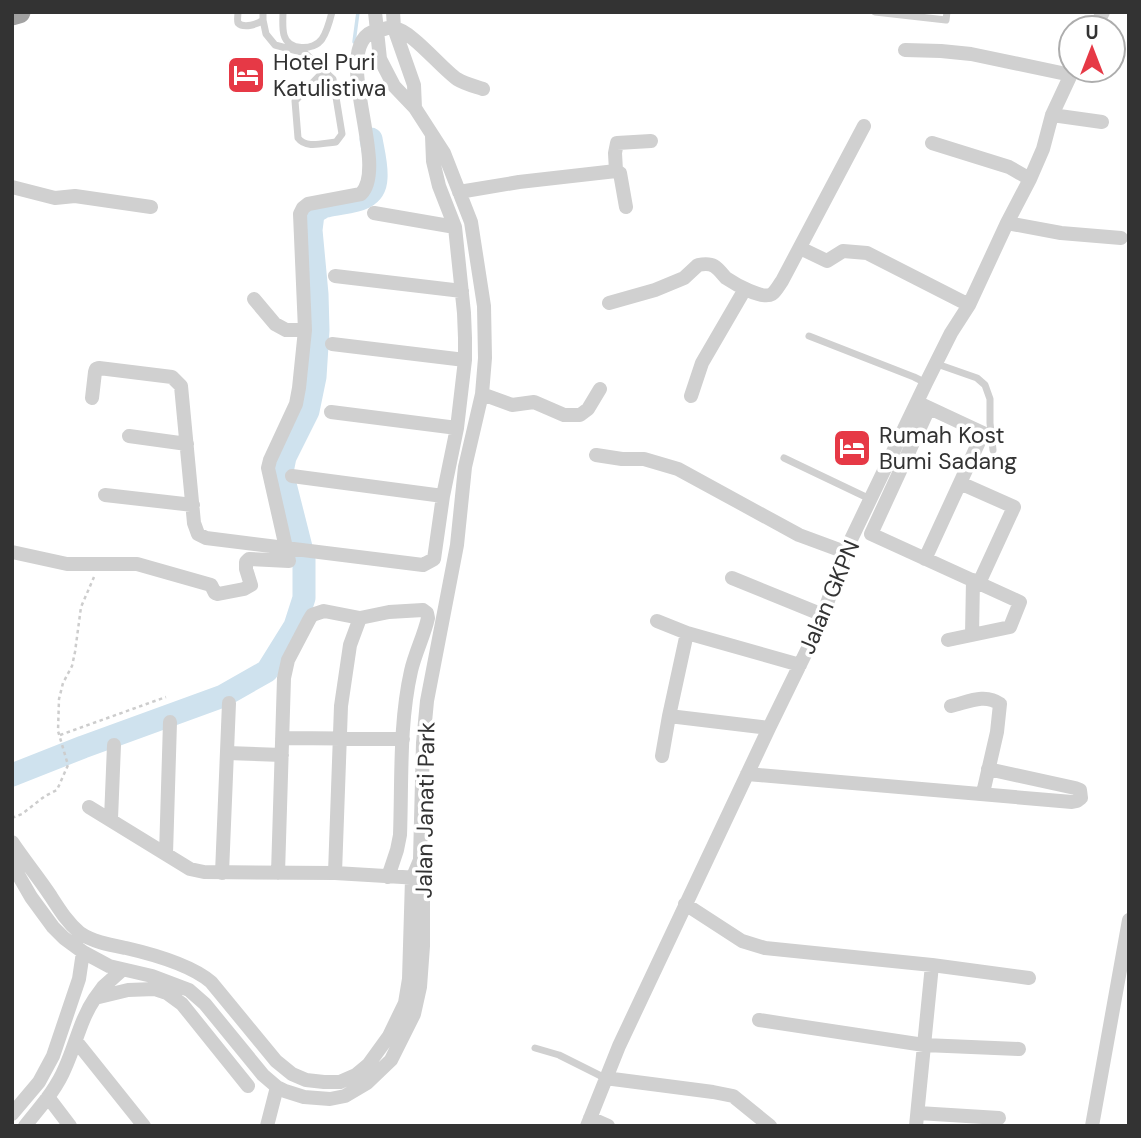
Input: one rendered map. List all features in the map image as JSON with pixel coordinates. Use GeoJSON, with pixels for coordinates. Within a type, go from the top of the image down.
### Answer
{"type":"FeatureCollection","features":[{"type":"Feature","properties":{"kind":"highway"},"geometry":{"type":"LineString","coordinates":[[12,14],[19,12]]}},
{"type":"Feature","properties":{"kind":"street","name":"Jalan Janati Park"},"geometry":{"type":"LineString","coordinates":[[12,863],[31,897],[53,927],[83,953],[115,968],[152,976],[189,990],[205,1004],[275,1093],[330,1100],[345,1096],[367,1083],[391,1060],[414,1014],[420,988],[423,946],[417,878],[427,701],[453,566],[465,467],[482,394],[485,358],[484,306],[471,222],[444,153],[415,108],[394,86],[380,59],[375,12]]}},
{"type":"Feature","properties":{"kind":"street"},"geometry":{"type":"LineString","coordinates":[[393,12],[394,28],[414,85],[415,108]]}},
{"type":"Feature","properties":{"kind":"street"},"geometry":{"type":"LineString","coordinates":[[12,552],[66,564],[137,564],[211,585],[215,593],[221,594],[251,585],[246,569],[249,559],[289,561],[295,550],[268,468],[296,404],[299,388],[305,330],[300,214],[308,204],[361,194],[366,188],[370,162],[361,106],[359,46],[368,32],[394,28],[415,41],[457,79],[482,89]]}},
{"type":"Feature","properties":{"kind":"street"},"geometry":{"type":"LineString","coordinates":[[905,50],[971,54],[1057,69]]}},
{"type":"Feature","properties":{"kind":"street","name":"Jalan GKPN"},"geometry":{"type":"LineString","coordinates":[[588,1122],[605,1078],[685,904],[823,615],[845,552],[870,499],[923,405],[926,383],[951,333],[969,305],[1030,179],[1043,149],[1052,115],[1066,84]]}},
{"type":"Feature","properties":{"kind":"street"},"geometry":{"type":"LineString","coordinates":[[1052,115],[1102,122]]}},
{"type":"Feature","properties":{"kind":"street"},"geometry":{"type":"LineString","coordinates":[[609,303],[655,290],[684,278],[698,265],[713,265],[745,289],[764,296],[774,293],[864,126]]}},
{"type":"Feature","properties":{"kind":"street"},"geometry":{"type":"LineString","coordinates":[[92,398],[95,372],[99,368],[172,377],[181,386],[194,523],[198,534],[206,538],[423,565],[429,563],[434,559],[457,428],[465,360],[464,313],[455,227],[439,186],[433,161],[432,135]]}},
{"type":"Feature","properties":{"kind":"street"},"geometry":{"type":"LineString","coordinates":[[626,207],[620,173],[616,171],[617,143],[651,141]]}},
{"type":"Feature","properties":{"kind":"street"},"geometry":{"type":"LineString","coordinates":[[932,142],[1009,167],[1030,179]]}},
{"type":"Feature","properties":{"kind":"street"},"geometry":{"type":"LineString","coordinates":[[459,192],[616,171]]}},
{"type":"Feature","properties":{"kind":"street"},"geometry":{"type":"LineString","coordinates":[[12,187],[55,198],[75,196],[151,207]]}},
{"type":"Feature","properties":{"kind":"street"},"geometry":{"type":"LineString","coordinates":[[374,214],[455,227]]}},
{"type":"Feature","properties":{"kind":"street"},"geometry":{"type":"LineString","coordinates":[[1007,223],[1062,233],[1122,238]]}},
{"type":"Feature","properties":{"kind":"street"},"geometry":{"type":"LineString","coordinates":[[800,248],[827,261],[843,251],[867,253],[969,305]]}},
{"type":"Feature","properties":{"kind":"street"},"geometry":{"type":"LineString","coordinates":[[335,276],[462,291]]}},
{"type":"Feature","properties":{"kind":"street"},"geometry":{"type":"LineString","coordinates":[[691,396],[702,363],[745,289]]}},
{"type":"Feature","properties":{"kind":"street"},"geometry":{"type":"LineString","coordinates":[[254,299],[275,324],[286,330],[305,330]]}},
{"type":"Feature","properties":{"kind":"street"},"geometry":{"type":"LineString","coordinates":[[332,344],[465,360]]}},
{"type":"Feature","properties":{"kind":"street"},"geometry":{"type":"LineString","coordinates":[[482,394],[512,405],[534,402],[564,415],[580,415],[588,409],[600,388]]}},
{"type":"Feature","properties":{"kind":"street"},"geometry":{"type":"LineString","coordinates":[[925,559],[983,433],[923,405],[871,534],[925,559],[1020,602],[1010,627],[948,640]]}},
{"type":"Feature","properties":{"kind":"street"},"geometry":{"type":"LineString","coordinates":[[331,412],[457,428]]}},
{"type":"Feature","properties":{"kind":"street"},"geometry":{"type":"LineString","coordinates":[[130,436],[187,444]]}},
{"type":"Feature","properties":{"kind":"street"},"geometry":{"type":"LineString","coordinates":[[596,455],[644,459],[678,469],[799,535],[845,552]]}},
{"type":"Feature","properties":{"kind":"street"},"geometry":{"type":"LineString","coordinates":[[292,476],[443,496]]}},
{"type":"Feature","properties":{"kind":"street"},"geometry":{"type":"LineString","coordinates":[[960,482],[1014,507],[976,582],[972,635]]}},
{"type":"Feature","properties":{"kind":"street"},"geometry":{"type":"LineString","coordinates":[[105,495],[192,505]]}},
{"type":"Feature","properties":{"kind":"street"},"geometry":{"type":"LineString","coordinates":[[732,578],[823,615]]}},
{"type":"Feature","properties":{"kind":"street"},"geometry":{"type":"LineString","coordinates":[[278,873],[284,678],[288,660],[309,620],[312,615],[324,611],[360,618],[389,612],[423,610],[427,613],[426,627],[411,669],[403,739],[400,835],[388,877]]}},
{"type":"Feature","properties":{"kind":"street"},"geometry":{"type":"LineString","coordinates":[[335,873],[341,706],[350,645],[360,618]]}},
{"type":"Feature","properties":{"kind":"street"},"geometry":{"type":"LineString","coordinates":[[657,621],[687,633],[800,665]]}},
{"type":"Feature","properties":{"kind":"street"},"geometry":{"type":"LineString","coordinates":[[662,757],[687,633]]}},
{"type":"Feature","properties":{"kind":"street"},"geometry":{"type":"LineString","coordinates":[[951,706],[983,698],[993,699],[1000,704],[997,732],[983,793]]}},
{"type":"Feature","properties":{"kind":"street"},"geometry":{"type":"LineString","coordinates":[[222,873],[229,703]]}},
{"type":"Feature","properties":{"kind":"street"},"geometry":{"type":"LineString","coordinates":[[669,716],[769,727]]}},
{"type":"Feature","properties":{"kind":"street"},"geometry":{"type":"LineString","coordinates":[[166,855],[170,722]]}},
{"type":"Feature","properties":{"kind":"street"},"geometry":{"type":"LineString","coordinates":[[282,738],[403,739]]}},
{"type":"Feature","properties":{"kind":"street"},"geometry":{"type":"LineString","coordinates":[[111,820],[114,745]]}},
{"type":"Feature","properties":{"kind":"street"},"geometry":{"type":"LineString","coordinates":[[227,753],[282,755]]}},
{"type":"Feature","properties":{"kind":"street"},"geometry":{"type":"LineString","coordinates":[[747,774],[1072,802],[1081,798],[1080,790],[1075,788],[988,769]]}},
{"type":"Feature","properties":{"kind":"street"},"geometry":{"type":"LineString","coordinates":[[12,842],[63,916],[82,934],[195,970],[211,982],[276,1062],[292,1074],[306,1080],[340,1082],[356,1075],[368,1065],[389,1036],[405,1003],[417,878],[335,873],[204,872],[191,869],[166,855],[89,807]]}},
{"type":"Feature","properties":{"kind":"street"},"geometry":{"type":"LineString","coordinates":[[39,906],[50,895]]}},
{"type":"Feature","properties":{"kind":"street"},"geometry":{"type":"LineString","coordinates":[[685,904],[741,941],[765,948],[1029,978]]}},
{"type":"Feature","properties":{"kind":"street"},"geometry":{"type":"LineString","coordinates":[[1092,1126],[1129,920]]}},
{"type":"Feature","properties":{"kind":"street"},"geometry":{"type":"LineString","coordinates":[[12,1114],[39,1082],[53,1056],[79,979],[83,953]]}},
{"type":"Feature","properties":{"kind":"street"},"geometry":{"type":"LineString","coordinates":[[152,976],[156,957]]}},
{"type":"Feature","properties":{"kind":"street"},"geometry":{"type":"LineString","coordinates":[[932,965],[917,1119],[999,1118]]}},
{"type":"Feature","properties":{"kind":"street"},"geometry":{"type":"LineString","coordinates":[[79,979],[115,968]]}},
{"type":"Feature","properties":{"kind":"street"},"geometry":{"type":"LineString","coordinates":[[25,1126],[48,1097],[64,1070],[82,1021],[115,968]]}},
{"type":"Feature","properties":{"kind":"street"},"geometry":{"type":"LineString","coordinates":[[95,998],[137,989],[156,989],[167,993],[182,1004],[248,1086]]}},
{"type":"Feature","properties":{"kind":"street"},"geometry":{"type":"LineString","coordinates":[[760,1020],[924,1045],[1018,1049]]}},
{"type":"Feature","properties":{"kind":"street"},"geometry":{"type":"LineString","coordinates":[[76,1041],[144,1126]]}},
{"type":"Feature","properties":{"kind":"street"},"geometry":{"type":"LineString","coordinates":[[605,1078],[713,1091],[733,1096],[770,1126]]}},
{"type":"Feature","properties":{"kind":"street"},"geometry":{"type":"LineString","coordinates":[[267,1126],[275,1093]]}},
{"type":"Feature","properties":{"kind":"street"},"geometry":{"type":"LineString","coordinates":[[48,1097],[71,1126]]}},
{"type":"Feature","properties":{"kind":"street"},"geometry":{"type":"LineString","coordinates":[[588,1122],[608,1126]]}},
{"type":"Feature","properties":{"kind":"lane"},"geometry":{"type":"LineString","coordinates":[[238,12],[237,20],[245,26],[258,24],[263,16]]}},
{"type":"Feature","properties":{"kind":"lane"},"geometry":{"type":"LineString","coordinates":[[283,12],[284,35],[287,41],[307,48],[322,39],[332,12]]}},
{"type":"Feature","properties":{"kind":"lane"},"geometry":{"type":"LineString","coordinates":[[875,12],[947,20],[947,12]]}},
{"type":"Feature","properties":{"kind":"lane"},"geometry":{"type":"LineString","coordinates":[[263,16],[266,34],[275,45],[305,53],[333,79],[342,134],[336,142],[307,145],[298,138],[295,101],[324,71]]}},
{"type":"Feature","properties":{"kind":"lane"},"geometry":{"type":"LineString","coordinates":[[809,336],[926,383]]}},
{"type":"Feature","properties":{"kind":"lane"},"geometry":{"type":"LineString","coordinates":[[937,363],[977,378],[985,385],[990,399],[993,450]]}},
{"type":"Feature","properties":{"kind":"lane"},"geometry":{"type":"LineString","coordinates":[[784,458],[870,499]]}},
{"type":"Feature","properties":{"kind":"lane"},"geometry":{"type":"LineString","coordinates":[[535,1048],[559,1055],[605,1078]]}},
{"type":"Feature","properties":{"kind":"path"},"geometry":{"type":"LineString","coordinates":[[12,818],[57,790],[68,765],[58,724],[61,690],[72,666],[81,607],[100,565]]}},
{"type":"Feature","properties":{"kind":"path"},"geometry":{"type":"LineString","coordinates":[[60,735],[166,697]]}},
{"type":"Feature","properties":{"kind":"waterway"},"geometry":{"type":"LineString","coordinates":[[354,42],[358,12]]}},
{"type":"Feature","properties":{"kind":"waterway"},"geometry":{"type":"LineString","coordinates":[[12,775],[223,696],[267,671],[295,626],[304,598],[304,559],[282,472],[285,457],[308,411],[315,377],[318,330],[311,230],[313,214],[319,209],[358,200],[370,193],[376,173],[371,139]]}},
{"type":"Feature","properties":{"kind":"place","name":"Hotel Puri Katulistiwa"},"geometry":{"type":"Point","coordinates":[246,75]}},
{"type":"Feature","properties":{"kind":"place","name":"Rumah Kost Bumi Sadang"},"geometry":{"type":"Point","coordinates":[852,448]}}]}
